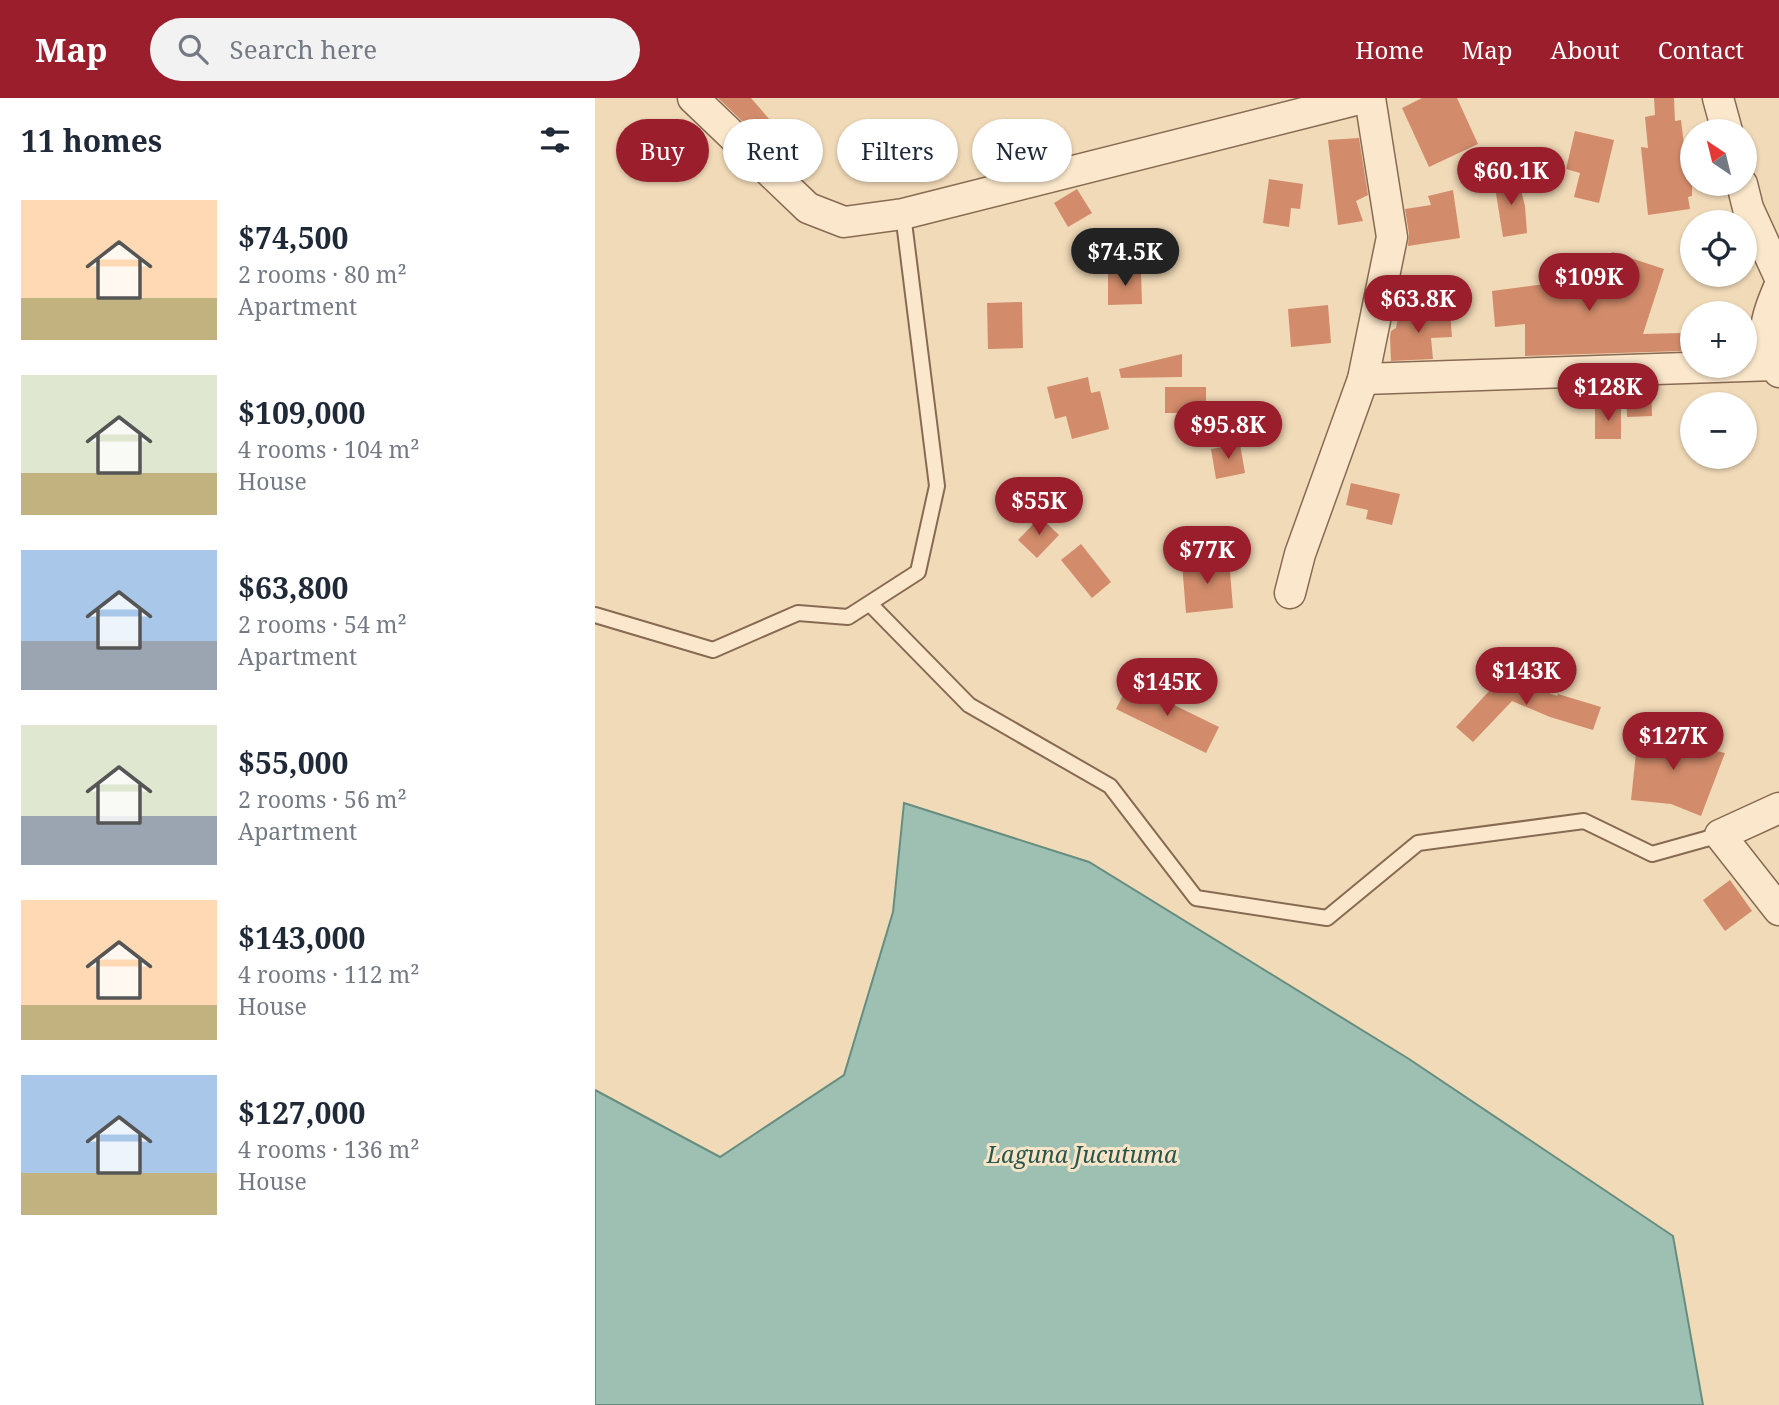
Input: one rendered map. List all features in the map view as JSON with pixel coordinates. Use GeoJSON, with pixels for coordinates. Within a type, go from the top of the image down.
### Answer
{"type":"FeatureCollection","features":[{"type":"Feature","properties":{"kind":"street"},"geometry":{"type":"LineString","coordinates":[[693,98],[808,208],[844,222],[903,214],[1363,98]]}},
{"type":"Feature","properties":{"kind":"street"},"geometry":{"type":"LineString","coordinates":[[1290,593],[1300,554],[1363,379],[1392,237],[1370,98]]}},
{"type":"Feature","properties":{"kind":"street"},"geometry":{"type":"LineString","coordinates":[[1722,99],[1725,119]]}},
{"type":"Feature","properties":{"kind":"street"},"geometry":{"type":"LineString","coordinates":[[1745,196],[1779,276]]}},
{"type":"Feature","properties":{"kind":"street"},"geometry":{"type":"LineString","coordinates":[[1363,379],[1777,368],[1765,346],[1768,314],[1779,287]]}},
{"type":"Feature","properties":{"kind":"street"},"geometry":{"type":"LineString","coordinates":[[1779,808],[1720,835],[1779,910]]}},
{"type":"Feature","properties":{"kind":"lane"},"geometry":{"type":"LineString","coordinates":[[595,615],[713,650],[798,613],[848,617],[918,572],[937,486],[903,214]]}},
{"type":"Feature","properties":{"kind":"lane"},"geometry":{"type":"LineString","coordinates":[[870,604],[969,705],[1110,786],[1196,898],[1327,918],[1418,843],[1584,821],[1652,854],[1720,835]]}},
{"type":"Feature","properties":{"kind":"water","name":"Laguna Jucutuma"},"geometry":{"type":"Polygon","coordinates":[[[904,803],[1089,862],[1409,1059],[1673,1236],[1703,1405],[595,1405],[595,1090],[720,1157],[844,1075],[893,912],[904,803]]]}},
{"type":"Feature","properties":{"kind":"building"},"geometry":{"type":"Polygon","coordinates":[[[718,98],[751,98],[769,119],[740,119],[718,98]]]}},
{"type":"Feature","properties":{"kind":"building"},"geometry":{"type":"Polygon","coordinates":[[[1422,98],[1457,98],[1478,144],[1429,167],[1402,108],[1422,98]]]}},
{"type":"Feature","properties":{"kind":"building"},"geometry":{"type":"Polygon","coordinates":[[[1654,98],[1674,98],[1675,121],[1680,120],[1680,196],[1692,196],[1688,197],[1690,209],[1648,215],[1641,147],[1648,148],[1645,117],[1655,115],[1654,98]]]}},
{"type":"Feature","properties":{"kind":"building"},"geometry":{"type":"Polygon","coordinates":[[[1575,131],[1614,140],[1599,203],[1574,197],[1580,173],[1566,169],[1575,131]]]}},
{"type":"Feature","properties":{"kind":"building"},"geometry":{"type":"Polygon","coordinates":[[[1359,138],[1368,195],[1356,201],[1363,221],[1338,225],[1328,140],[1359,138]]]}},
{"type":"Feature","properties":{"kind":"building"},"geometry":{"type":"Polygon","coordinates":[[[1517,175],[1525,206],[1527,233],[1503,237],[1494,181],[1517,175]]]}},
{"type":"Feature","properties":{"kind":"building"},"geometry":{"type":"Polygon","coordinates":[[[1269,179],[1303,184],[1300,209],[1291,208],[1289,227],[1263,223],[1269,179]]]}},
{"type":"Feature","properties":{"kind":"building"},"geometry":{"type":"Polygon","coordinates":[[[1077,189],[1092,213],[1068,227],[1054,203],[1077,189]]]}},
{"type":"Feature","properties":{"kind":"building"},"geometry":{"type":"Polygon","coordinates":[[[1453,190],[1460,238],[1408,246],[1405,209],[1431,205],[1428,196],[1453,190]]]}},
{"type":"Feature","properties":{"kind":"building"},"geometry":{"type":"Polygon","coordinates":[[[1612,252],[1664,269],[1643,334],[1680,333],[1680,351],[1525,356],[1525,324],[1495,327],[1492,291],[1560,282],[1561,288],[1604,282],[1612,252]]]}},
{"type":"Feature","properties":{"kind":"building"},"geometry":{"type":"Polygon","coordinates":[[[1141,271],[1142,304],[1108,305],[1108,272],[1141,271]]]}},
{"type":"Feature","properties":{"kind":"building"},"geometry":{"type":"Polygon","coordinates":[[[1022,302],[1023,348],[988,349],[987,303],[1022,302]]]}},
{"type":"Feature","properties":{"kind":"building"},"geometry":{"type":"Polygon","coordinates":[[[1328,305],[1331,343],[1291,347],[1288,309],[1328,305]]]}},
{"type":"Feature","properties":{"kind":"building"},"geometry":{"type":"Polygon","coordinates":[[[1399,312],[1450,312],[1452,337],[1431,338],[1433,359],[1391,361],[1390,337],[1391,331],[1396,328],[1399,312]]]}},
{"type":"Feature","properties":{"kind":"building"},"geometry":{"type":"Polygon","coordinates":[[[1182,354],[1182,377],[1121,378],[1119,369],[1182,354]]]}},
{"type":"Feature","properties":{"kind":"building"},"geometry":{"type":"Polygon","coordinates":[[[1088,377],[1091,393],[1100,391],[1109,429],[1072,439],[1066,416],[1055,419],[1047,387],[1088,377]]]}},
{"type":"Feature","properties":{"kind":"building"},"geometry":{"type":"Polygon","coordinates":[[[1165,387],[1206,387],[1206,413],[1165,413],[1165,387]]]}},
{"type":"Feature","properties":{"kind":"building"},"geometry":{"type":"Polygon","coordinates":[[[1651,387],[1652,416],[1627,417],[1626,388],[1651,387]]]}},
{"type":"Feature","properties":{"kind":"building"},"geometry":{"type":"Polygon","coordinates":[[[1595,407],[1621,407],[1621,439],[1595,439],[1595,407]]]}},
{"type":"Feature","properties":{"kind":"building"},"geometry":{"type":"Polygon","coordinates":[[[1240,444],[1245,473],[1216,479],[1211,449],[1240,444]]]}},
{"type":"Feature","properties":{"kind":"building"},"geometry":{"type":"Polygon","coordinates":[[[1351,483],[1400,494],[1392,525],[1366,519],[1368,510],[1346,505],[1351,483]]]}},
{"type":"Feature","properties":{"kind":"building"},"geometry":{"type":"Polygon","coordinates":[[[1040,517],[1059,535],[1037,558],[1018,540],[1040,517]]]}},
{"type":"Feature","properties":{"kind":"building"},"geometry":{"type":"Polygon","coordinates":[[[1081,544],[1111,582],[1092,598],[1061,560],[1081,544]]]}},
{"type":"Feature","properties":{"kind":"building"},"geometry":{"type":"Polygon","coordinates":[[[1229,559],[1233,608],[1186,613],[1182,563],[1229,559]]]}},
{"type":"Feature","properties":{"kind":"building"},"geometry":{"type":"Polygon","coordinates":[[[1496,674],[1557,696],[1558,694],[1601,707],[1593,730],[1550,717],[1512,701],[1473,742],[1456,727],[1490,690],[1496,674]]]}},
{"type":"Feature","properties":{"kind":"building"},"geometry":{"type":"Polygon","coordinates":[[[1129,683],[1219,727],[1206,753],[1116,709],[1129,683]]]}},
{"type":"Feature","properties":{"kind":"building"},"geometry":{"type":"Polygon","coordinates":[[[1636,728],[1674,741],[1725,753],[1701,816],[1671,804],[1631,800],[1636,753],[1627,750],[1636,728]]]}},
{"type":"Feature","properties":{"kind":"building"},"geometry":{"type":"Polygon","coordinates":[[[1730,880],[1752,911],[1725,931],[1703,900],[1730,880]]]}}]}
